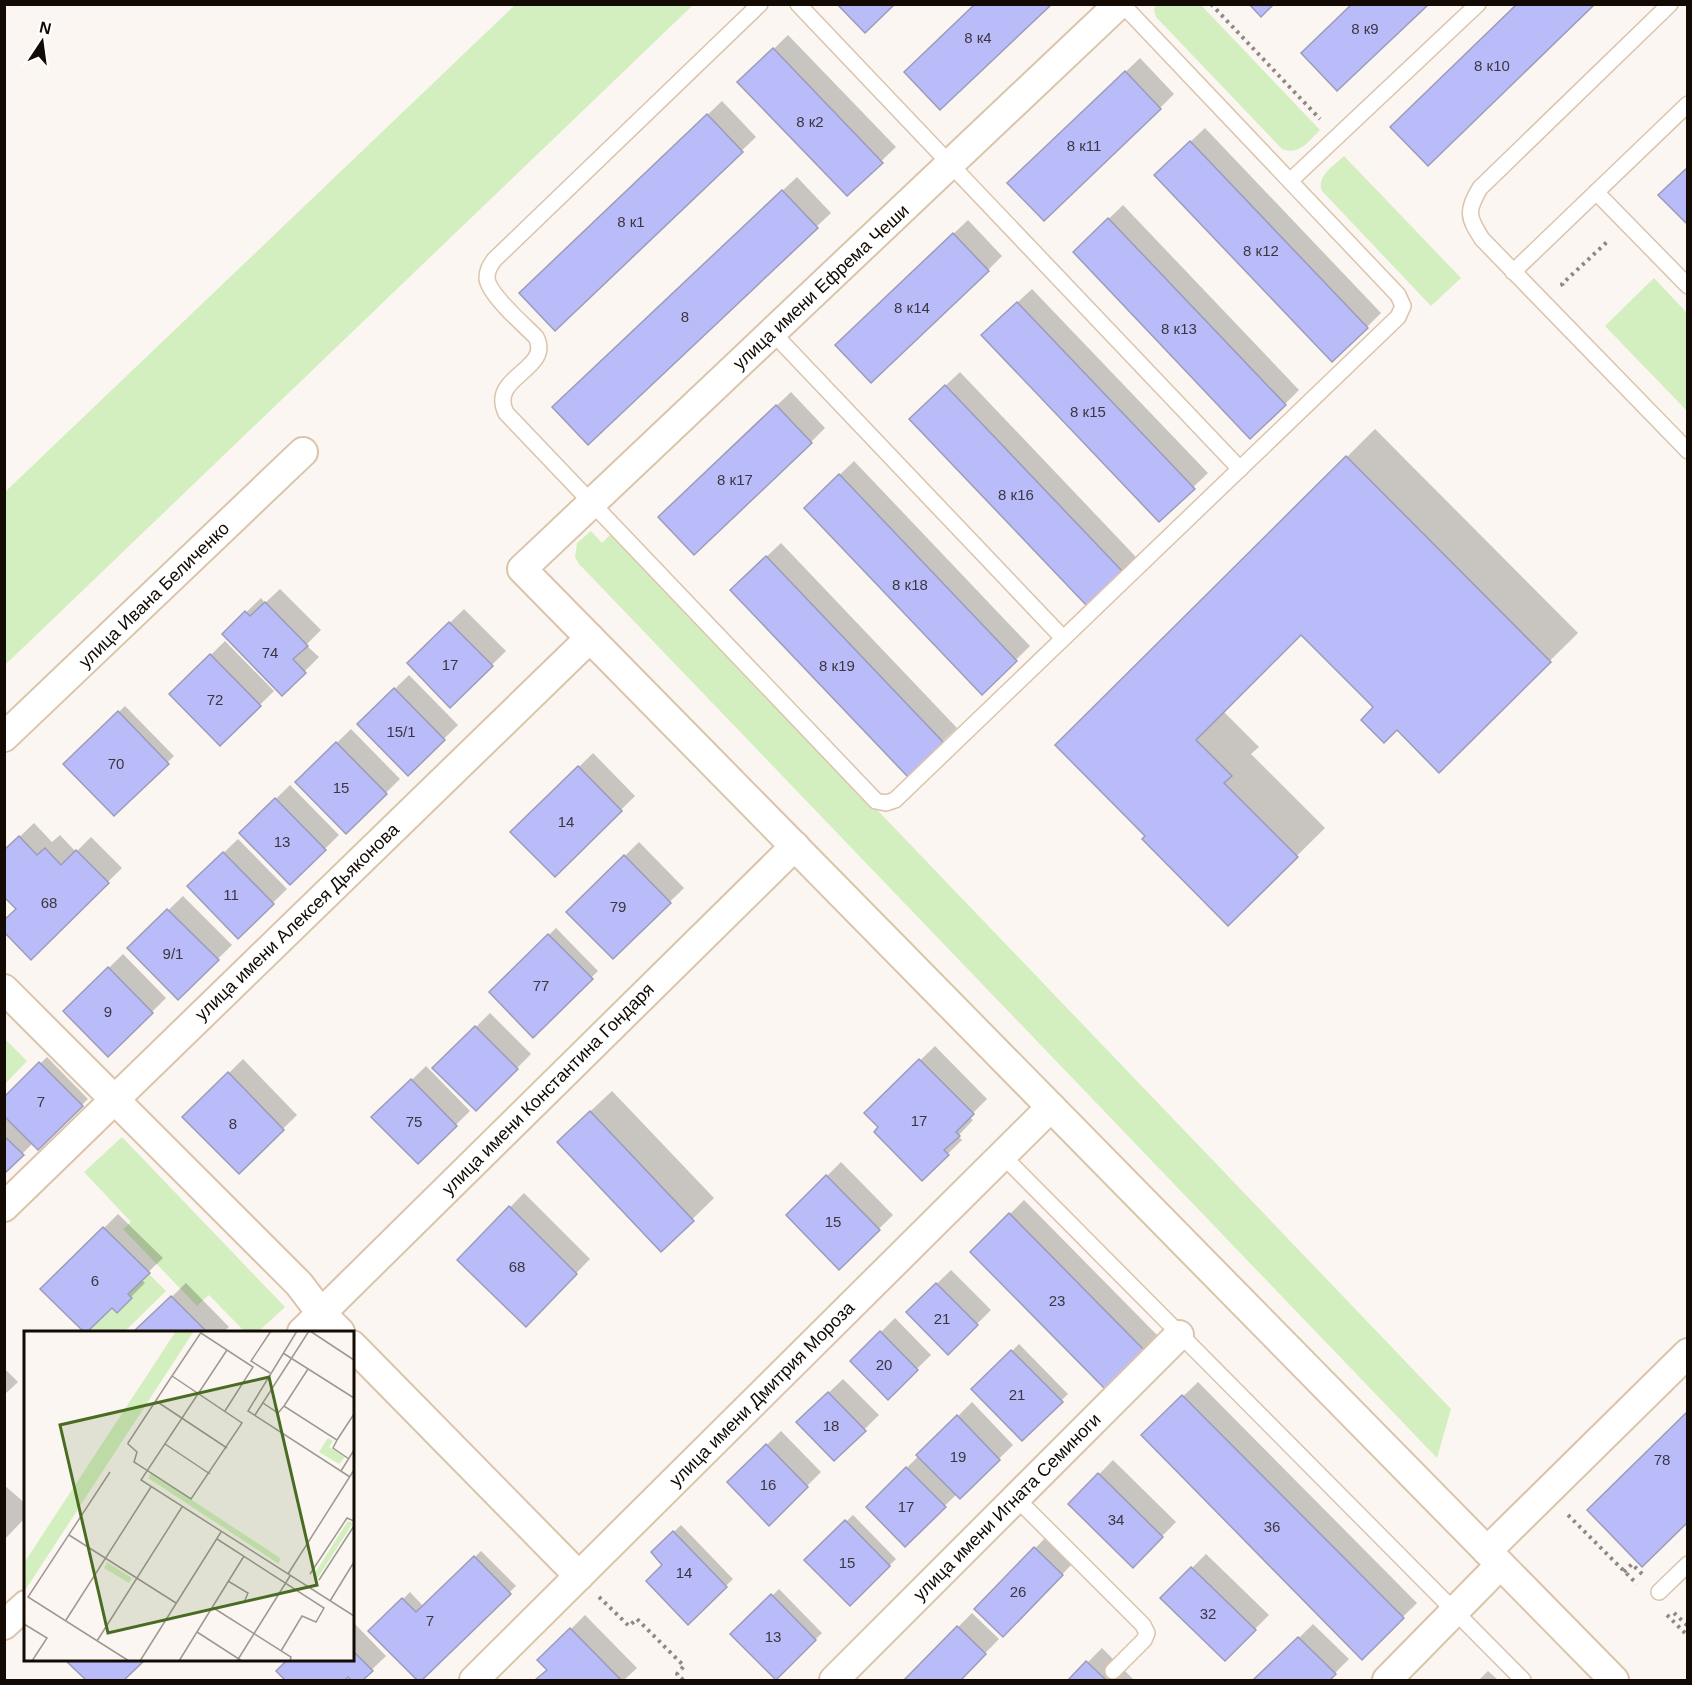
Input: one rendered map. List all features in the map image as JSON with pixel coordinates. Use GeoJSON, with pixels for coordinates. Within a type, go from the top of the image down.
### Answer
{"type":"FeatureCollection","features":[{"type":"Feature","properties":{"kind":"street","name":"улица имени Ефрема Чеши"},"geometry":{"type":"LineString","coordinates":[[590,638],[522,569],[1120,4]]}},
{"type":"Feature","properties":{"kind":"street","name":"улица Ивана Беличенко"},"geometry":{"type":"LineString","coordinates":[[4,737],[303,452]]}},
{"type":"Feature","properties":{"kind":"street"},"geometry":{"type":"LineString","coordinates":[[590,638],[1614,1680]]}},
{"type":"Feature","properties":{"kind":"street","name":"улица имени Алексея Дьяконова"},"geometry":{"type":"LineString","coordinates":[[4,1206],[590,638]]}},
{"type":"Feature","properties":{"kind":"street","name":"улица имени Константина Гондаря"},"geometry":{"type":"LineString","coordinates":[[321,1326],[795,846]]}},
{"type":"Feature","properties":{"kind":"street"},"geometry":{"type":"LineString","coordinates":[[4,989],[298,1284],[321,1326]]}},
{"type":"Feature","properties":{"kind":"street","name":"улица имени Дмитрия Мороза"},"geometry":{"type":"LineString","coordinates":[[474,1680],[1051,1107]]}},
{"type":"Feature","properties":{"kind":"street","name":"улица имени Игната Семиноги"},"geometry":{"type":"LineString","coordinates":[[844,1677],[1016,1498],[1179,1335]]}},
{"type":"Feature","properties":{"kind":"street"},"geometry":{"type":"LineString","coordinates":[[354,1347],[579,1576]]}},
{"type":"Feature","properties":{"kind":"street"},"geometry":{"type":"LineString","coordinates":[[1387,1680],[1455,1612],[1546,1492],[1688,1353]]}},
{"type":"Feature","properties":{"kind":"street"},"geometry":{"type":"LineString","coordinates":[[4,1625],[24,1607]]}},
{"type":"Feature","properties":{"kind":"lane"},"geometry":{"type":"LineString","coordinates":[[760,4],[494,260],[488,269],[487,280],[493,292],[540,344],[533,362],[502,394],[502,404],[506,413],[876,801],[886,803],[895,800],[1240,469],[1398,316],[1403,306],[1398,295],[1120,4]]}},
{"type":"Feature","properties":{"kind":"lane"},"geometry":{"type":"LineString","coordinates":[[798,4],[1240,469]]}},
{"type":"Feature","properties":{"kind":"lane"},"geometry":{"type":"LineString","coordinates":[[1290,181],[1478,4]]}},
{"type":"Feature","properties":{"kind":"lane"},"geometry":{"type":"LineString","coordinates":[[1670,4],[1480,188],[1471,204],[1471,222],[1482,239],[1688,451]]}},
{"type":"Feature","properties":{"kind":"lane"},"geometry":{"type":"LineString","coordinates":[[1514,272],[1688,104]]}},
{"type":"Feature","properties":{"kind":"lane"},"geometry":{"type":"LineString","coordinates":[[1596,192],[1688,286]]}},
{"type":"Feature","properties":{"kind":"lane"},"geometry":{"type":"LineString","coordinates":[[772,332],[1063,638]]}},
{"type":"Feature","properties":{"kind":"lane"},"geometry":{"type":"LineString","coordinates":[[1002,1155],[1523,1680]]}},
{"type":"Feature","properties":{"kind":"lane"},"geometry":{"type":"LineString","coordinates":[[1016,1498],[1143,1625],[1147,1633],[1144,1640],[1113,1671]]}},
{"type":"Feature","properties":{"kind":"lane"},"geometry":{"type":"LineString","coordinates":[[1659,1592],[1688,1564]]}},
{"type":"Feature","properties":{"kind":"path"},"geometry":{"type":"LineString","coordinates":[[1211,4],[1337,138]]}},
{"type":"Feature","properties":{"kind":"path"},"geometry":{"type":"LineString","coordinates":[[1570,293],[1562,284],[1626,223]]}},
{"type":"Feature","properties":{"kind":"path"},"geometry":{"type":"LineString","coordinates":[[1546,1492],[1640,1588]]}},
{"type":"Feature","properties":{"kind":"path"},"geometry":{"type":"LineString","coordinates":[[1624,1572],[1632,1564],[1638,1570]]}},
{"type":"Feature","properties":{"kind":"path"},"geometry":{"type":"LineString","coordinates":[[579,1576],[629,1626],[637,1619],[684,1666],[677,1674],[683,1680]]}},
{"type":"Feature","properties":{"kind":"path"},"geometry":{"type":"LineString","coordinates":[[1664,1612],[1688,1636]]}},
{"type":"Feature","properties":{"kind":"green space"},"geometry":{"type":"Polygon","coordinates":[[[516,4],[693,5],[5,665],[5,492],[516,4]]]}},
{"type":"Feature","properties":{"kind":"green space"},"geometry":{"type":"Polygon","coordinates":[[[1156,5],[1201,5],[1320,130],[1299,149],[1288,151],[1282,149],[1156,17],[1154,10],[1156,5]]]}},
{"type":"Feature","properties":{"kind":"green space"},"geometry":{"type":"Polygon","coordinates":[[[1344,156],[1461,278],[1431,306],[1322,191],[1324,176],[1344,156]]]}},
{"type":"Feature","properties":{"kind":"green space"},"geometry":{"type":"Polygon","coordinates":[[[1654,278],[1687,313],[1687,411],[1605,326],[1654,278]]]}},
{"type":"Feature","properties":{"kind":"green space"},"geometry":{"type":"Polygon","coordinates":[[[591,531],[602,543],[612,533],[1451,1409],[1437,1458],[579,564],[575,557],[577,543],[591,531]]]}},
{"type":"Feature","properties":{"kind":"green space"},"geometry":{"type":"Polygon","coordinates":[[[5,1039],[27,1061],[4,1084],[5,1039]]]}},
{"type":"Feature","properties":{"kind":"green space"},"geometry":{"type":"Polygon","coordinates":[[[122,1137],[285,1307],[259,1331],[244,1331],[209,1295],[197,1306],[123,1229],[131,1222],[84,1172],[122,1137]]]}},
{"type":"Feature","properties":{"kind":"green space"},"geometry":{"type":"Polygon","coordinates":[[[149,1274],[166,1291],[125,1331],[88,1331],[112,1309],[117,1314],[132,1298],[129,1294],[149,1274]]]}},
{"type":"Feature","properties":{"kind":"building"},"geometry":{"type":"Polygon","coordinates":[[[837,4],[895,4],[865,33],[837,4]]]}},
{"type":"Feature","properties":{"kind":"building"},"geometry":{"type":"Polygon","coordinates":[[[975,4],[1052,4],[940,110],[904,72],[975,4]]]}},
{"type":"Feature","properties":{"kind":"building"},"geometry":{"type":"Polygon","coordinates":[[[1249,4],[1274,4],[1261,17],[1249,4]]]}},
{"type":"Feature","properties":{"kind":"building"},"geometry":{"type":"Polygon","coordinates":[[[1352,4],[1429,4],[1337,91],[1301,53],[1352,4]]]}},
{"type":"Feature","properties":{"kind":"building"},"geometry":{"type":"Polygon","coordinates":[[[1517,4],[1595,4],[1428,166],[1390,127],[1517,4]]]}},
{"type":"Feature","properties":{"kind":"building"},"geometry":{"type":"Polygon","coordinates":[[[773,48],[883,163],[847,196],[737,82],[773,48]]]}},
{"type":"Feature","properties":{"kind":"building"},"geometry":{"type":"Polygon","coordinates":[[[1125,71],[1161,109],[1044,221],[1007,183],[1125,71]]]}},
{"type":"Feature","properties":{"kind":"building"},"geometry":{"type":"Polygon","coordinates":[[[707,114],[743,152],[555,331],[519,293],[707,114]]]}},
{"type":"Feature","properties":{"kind":"building"},"geometry":{"type":"Polygon","coordinates":[[[1190,141],[1368,328],[1332,362],[1154,175],[1190,141]]]}},
{"type":"Feature","properties":{"kind":"building"},"geometry":{"type":"Polygon","coordinates":[[[1688,167],[1688,225],[1658,195],[1688,167]]]}},
{"type":"Feature","properties":{"kind":"building"},"geometry":{"type":"Polygon","coordinates":[[[782,190],[818,228],[588,445],[552,407],[782,190]]]}},
{"type":"Feature","properties":{"kind":"building"},"geometry":{"type":"Polygon","coordinates":[[[1108,218],[1286,405],[1250,439],[1073,252],[1108,218]]]}},
{"type":"Feature","properties":{"kind":"building"},"geometry":{"type":"Polygon","coordinates":[[[953,233],[989,271],[871,383],[835,345],[953,233]]]}},
{"type":"Feature","properties":{"kind":"building"},"geometry":{"type":"Polygon","coordinates":[[[1017,302],[1195,489],[1159,522],[981,335],[1017,302]]]}},
{"type":"Feature","properties":{"kind":"building"},"geometry":{"type":"Polygon","coordinates":[[[945,385],[1123,572],[1087,606],[909,419],[945,385]]]}},
{"type":"Feature","properties":{"kind":"building"},"geometry":{"type":"Polygon","coordinates":[[[776,405],[812,443],[694,555],[658,517],[776,405]]]}},
{"type":"Feature","properties":{"kind":"building"},"geometry":{"type":"Polygon","coordinates":[[[1346,456],[1551,662],[1439,773],[1397,730],[1384,743],[1361,720],[1373,707],[1301,635],[1196,740],[1232,776],[1224,783],[1298,857],[1228,926],[1142,839],[1145,836],[1055,745],[1346,456]]]}},
{"type":"Feature","properties":{"kind":"building"},"geometry":{"type":"Polygon","coordinates":[[[839,474],[1017,661],[982,695],[804,508],[839,474]]]}},
{"type":"Feature","properties":{"kind":"building"},"geometry":{"type":"Polygon","coordinates":[[[766,556],[944,743],[908,777],[730,590],[766,556]]]}},
{"type":"Feature","properties":{"kind":"building"},"geometry":{"type":"Polygon","coordinates":[[[265,602],[308,646],[293,659],[306,673],[282,696],[222,634],[245,611],[250,616],[265,602]]]}},
{"type":"Feature","properties":{"kind":"building"},"geometry":{"type":"Polygon","coordinates":[[[449,622],[493,666],[450,708],[407,663],[449,622]]]}},
{"type":"Feature","properties":{"kind":"building"},"geometry":{"type":"Polygon","coordinates":[[[210,654],[261,706],[220,746],[169,694],[210,654]]]}},
{"type":"Feature","properties":{"kind":"building"},"geometry":{"type":"Polygon","coordinates":[[[394,688],[445,740],[408,776],[357,724],[394,688]]]}},
{"type":"Feature","properties":{"kind":"building"},"geometry":{"type":"Polygon","coordinates":[[[118,711],[169,764],[114,816],[63,764],[118,711]]]}},
{"type":"Feature","properties":{"kind":"building"},"geometry":{"type":"Polygon","coordinates":[[[336,742],[387,794],[346,834],[295,782],[336,742]]]}},
{"type":"Feature","properties":{"kind":"building"},"geometry":{"type":"Polygon","coordinates":[[[578,766],[622,811],[555,877],[510,832],[578,766]]]}},
{"type":"Feature","properties":{"kind":"building"},"geometry":{"type":"Polygon","coordinates":[[[275,798],[326,850],[290,885],[239,833],[275,798]]]}},
{"type":"Feature","properties":{"kind":"building"},"geometry":{"type":"Polygon","coordinates":[[[19,836],[37,855],[45,848],[61,865],[76,850],[109,883],[31,960],[4,932],[4,920],[16,909],[4,897],[4,850],[19,836]]]}},
{"type":"Feature","properties":{"kind":"building"},"geometry":{"type":"Polygon","coordinates":[[[223,852],[274,904],[238,939],[187,886],[223,852]]]}},
{"type":"Feature","properties":{"kind":"building"},"geometry":{"type":"Polygon","coordinates":[[[624,855],[671,903],[613,959],[566,912],[624,855]]]}},
{"type":"Feature","properties":{"kind":"building"},"geometry":{"type":"Polygon","coordinates":[[[167,909],[219,960],[178,1000],[127,948],[167,909]]]}},
{"type":"Feature","properties":{"kind":"building"},"geometry":{"type":"Polygon","coordinates":[[[548,934],[593,979],[533,1038],[489,992],[548,934]]]}},
{"type":"Feature","properties":{"kind":"building"},"geometry":{"type":"Polygon","coordinates":[[[108,967],[153,1013],[108,1057],[63,1011],[108,967]]]}},
{"type":"Feature","properties":{"kind":"building"},"geometry":{"type":"Polygon","coordinates":[[[475,1026],[518,1069],[476,1111],[432,1068],[475,1026]]]}},
{"type":"Feature","properties":{"kind":"building"},"geometry":{"type":"Polygon","coordinates":[[[919,1059],[974,1114],[956,1132],[960,1136],[944,1150],[949,1155],[922,1181],[874,1132],[878,1127],[864,1113],[919,1059]]]}},
{"type":"Feature","properties":{"kind":"building"},"geometry":{"type":"Polygon","coordinates":[[[39,1062],[83,1106],[38,1150],[4,1116],[4,1097],[39,1062]]]}},
{"type":"Feature","properties":{"kind":"building"},"geometry":{"type":"Polygon","coordinates":[[[228,1072],[284,1130],[239,1174],[182,1117],[228,1072]]]}},
{"type":"Feature","properties":{"kind":"building"},"geometry":{"type":"Polygon","coordinates":[[[411,1079],[457,1126],[418,1164],[371,1117],[411,1079]]]}},
{"type":"Feature","properties":{"kind":"building"},"geometry":{"type":"Polygon","coordinates":[[[590,1111],[694,1221],[661,1252],[557,1142],[590,1111]]]}},
{"type":"Feature","properties":{"kind":"building"},"geometry":{"type":"Polygon","coordinates":[[[4,1136],[24,1155],[4,1174],[4,1136]]]}},
{"type":"Feature","properties":{"kind":"building"},"geometry":{"type":"Polygon","coordinates":[[[826,1175],[880,1230],[839,1270],[786,1215],[826,1175]]]}},
{"type":"Feature","properties":{"kind":"building"},"geometry":{"type":"Polygon","coordinates":[[[509,1206],[577,1274],[526,1327],[457,1260],[509,1206]]]}},
{"type":"Feature","properties":{"kind":"building"},"geometry":{"type":"Polygon","coordinates":[[[1009,1213],[1144,1350],[1105,1389],[970,1252],[1009,1213]]]}},
{"type":"Feature","properties":{"kind":"building"},"geometry":{"type":"Polygon","coordinates":[[[103,1227],[150,1273],[128,1294],[132,1298],[117,1313],[112,1308],[88,1331],[83,1331],[40,1289],[103,1227]]]}},
{"type":"Feature","properties":{"kind":"building"},"geometry":{"type":"Polygon","coordinates":[[[936,1283],[978,1325],[948,1355],[906,1312],[936,1283]]]}},
{"type":"Feature","properties":{"kind":"building"},"geometry":{"type":"Polygon","coordinates":[[[171,1296],[206,1331],[134,1331],[171,1296]]]}},
{"type":"Feature","properties":{"kind":"building"},"geometry":{"type":"Polygon","coordinates":[[[880,1331],[918,1370],[888,1400],[850,1361],[880,1331]]]}},
{"type":"Feature","properties":{"kind":"building"},"geometry":{"type":"Polygon","coordinates":[[[1011,1350],[1063,1402],[1022,1441],[971,1389],[1011,1350]]]}},
{"type":"Feature","properties":{"kind":"building"},"geometry":{"type":"Polygon","coordinates":[[[828,1392],[866,1431],[834,1461],[796,1422],[828,1392]]]}},
{"type":"Feature","properties":{"kind":"building"},"geometry":{"type":"Polygon","coordinates":[[[1182,1395],[1404,1618],[1362,1660],[1141,1435],[1182,1395]]]}},
{"type":"Feature","properties":{"kind":"building"},"geometry":{"type":"Polygon","coordinates":[[[1688,1411],[1688,1522],[1642,1567],[1587,1510],[1688,1411]]]}},
{"type":"Feature","properties":{"kind":"building"},"geometry":{"type":"Polygon","coordinates":[[[957,1415],[1000,1460],[960,1499],[916,1455],[957,1415]]]}},
{"type":"Feature","properties":{"kind":"building"},"geometry":{"type":"Polygon","coordinates":[[[766,1444],[808,1487],[769,1526],[727,1482],[766,1444]]]}},
{"type":"Feature","properties":{"kind":"building"},"geometry":{"type":"Polygon","coordinates":[[[906,1467],[946,1507],[905,1547],[866,1507],[906,1467]]]}},
{"type":"Feature","properties":{"kind":"building"},"geometry":{"type":"Polygon","coordinates":[[[1098,1473],[1163,1537],[1133,1568],[1068,1504],[1098,1473]]]}},
{"type":"Feature","properties":{"kind":"building"},"geometry":{"type":"Polygon","coordinates":[[[845,1520],[890,1566],[850,1606],[804,1560],[845,1520]]]}},
{"type":"Feature","properties":{"kind":"building"},"geometry":{"type":"Polygon","coordinates":[[[673,1531],[727,1587],[688,1625],[646,1581],[662,1565],[651,1552],[673,1531]]]}},
{"type":"Feature","properties":{"kind":"building"},"geometry":{"type":"Polygon","coordinates":[[[1034,1547],[1063,1575],[1003,1637],[974,1609],[1034,1547]]]}},
{"type":"Feature","properties":{"kind":"building"},"geometry":{"type":"Polygon","coordinates":[[[474,1556],[511,1594],[422,1680],[417,1680],[368,1631],[402,1598],[416,1612],[474,1556]]]}},
{"type":"Feature","properties":{"kind":"building"},"geometry":{"type":"Polygon","coordinates":[[[1191,1567],[1256,1630],[1225,1661],[1160,1598],[1191,1567]]]}},
{"type":"Feature","properties":{"kind":"building"},"geometry":{"type":"Polygon","coordinates":[[[771,1594],[816,1640],[776,1680],[730,1634],[771,1594]]]}},
{"type":"Feature","properties":{"kind":"building"},"geometry":{"type":"Polygon","coordinates":[[[957,1626],[986,1654],[961,1680],[904,1680],[957,1626]]]}},
{"type":"Feature","properties":{"kind":"building"},"geometry":{"type":"Polygon","coordinates":[[[570,1628],[621,1680],[535,1680],[547,1670],[537,1660],[570,1628]]]}},
{"type":"Feature","properties":{"kind":"building"},"geometry":{"type":"Polygon","coordinates":[[[1298,1637],[1336,1674],[1330,1680],[1253,1680],[1298,1637]]]}},
{"type":"Feature","properties":{"kind":"building"},"geometry":{"type":"Polygon","coordinates":[[[354,1652],[373,1671],[363,1680],[351,1680],[348,1677],[345,1680],[285,1680],[276,1671],[286,1661],[354,1661],[354,1652]]]}},
{"type":"Feature","properties":{"kind":"building"},"geometry":{"type":"Polygon","coordinates":[[[66,1661],[144,1661],[124,1680],[86,1680],[66,1661]]]}},
{"type":"Feature","properties":{"kind":"building"},"geometry":{"type":"Polygon","coordinates":[[[1086,1661],[1106,1680],[1068,1680],[1086,1661]]]}}]}
